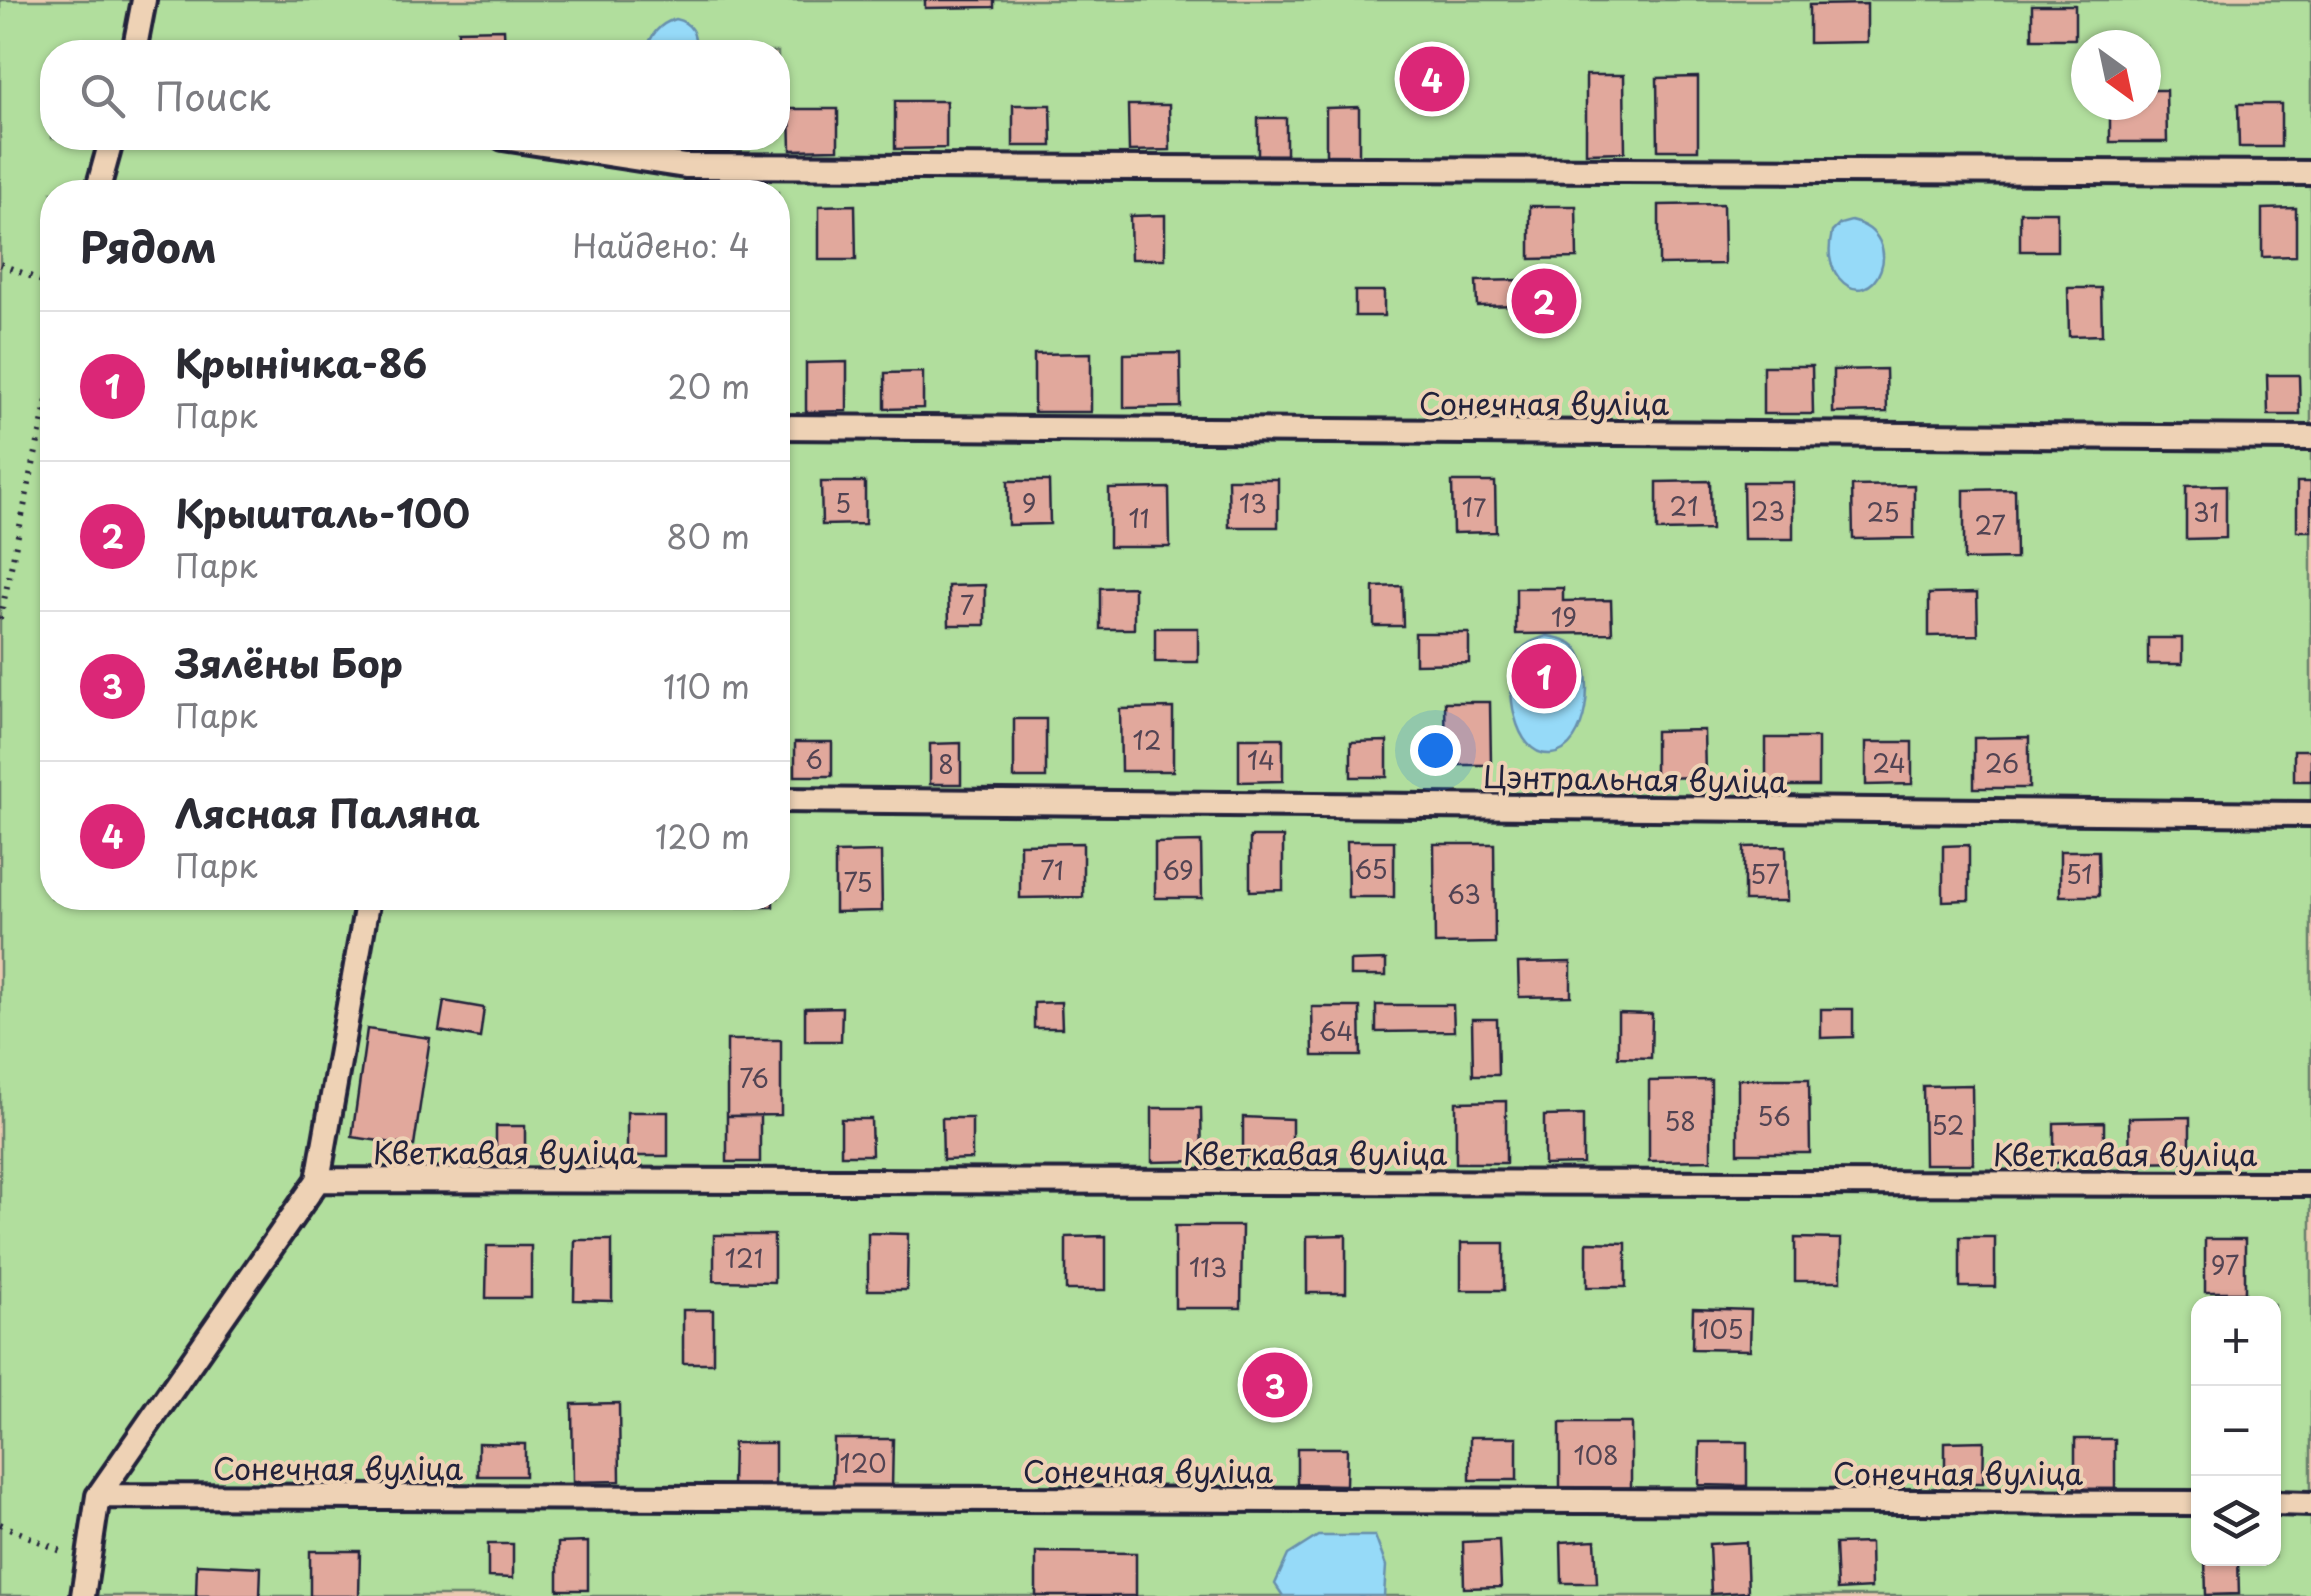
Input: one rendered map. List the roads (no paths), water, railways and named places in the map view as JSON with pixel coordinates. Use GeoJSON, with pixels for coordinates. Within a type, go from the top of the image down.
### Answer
{"type":"FeatureCollection","features":[{"type":"Feature","properties":{"kind":"lane"},"geometry":{"type":"LineString","coordinates":[[142,40],[144,0]]}},
{"type":"Feature","properties":{"kind":"lane"},"geometry":{"type":"LineString","coordinates":[[100,180],[109,150]]}},
{"type":"Feature","properties":{"kind":"lane"},"geometry":{"type":"LineString","coordinates":[[581,150],[685,166],[2311,173]]}},
{"type":"Feature","properties":{"kind":"lane","name":"Сонечная вуліца"},"geometry":{"type":"LineString","coordinates":[[790,427],[2311,438]]}},
{"type":"Feature","properties":{"kind":"lane","name":"Цэнтральная вуліца"},"geometry":{"type":"LineString","coordinates":[[790,800],[2311,814]]}},
{"type":"Feature","properties":{"kind":"lane"},"geometry":{"type":"LineString","coordinates":[[83,1596],[98,1496],[318,1180],[366,910]]}},
{"type":"Feature","properties":{"kind":"lane","name":"Кветкавая вуліца"},"geometry":{"type":"LineString","coordinates":[[318,1180],[2311,1184]]}},
{"type":"Feature","properties":{"kind":"lane","name":"Сонечная вуліца"},"geometry":{"type":"LineString","coordinates":[[98,1496],[2191,1503]]}},
{"type":"Feature","properties":{"kind":"lane"},"geometry":{"type":"LineString","coordinates":[[2281,1504],[2311,1504]]}},
{"type":"Feature","properties":{"kind":"water"},"geometry":{"type":"Polygon","coordinates":[[[675,19],[681,21],[690,27],[695,40],[650,40],[664,24],[675,19]]]}},
{"type":"Feature","properties":{"kind":"water"},"geometry":{"type":"Polygon","coordinates":[[[1851,221],[1869,229],[1880,241],[1883,256],[1881,270],[1864,288],[1852,288],[1839,278],[1831,262],[1832,232],[1851,221]]]}},
{"type":"Feature","properties":{"kind":"water"},"geometry":{"type":"Polygon","coordinates":[[[1547,636],[1576,647],[1586,673],[1587,690],[1581,725],[1574,739],[1551,754],[1538,752],[1520,731],[1511,684],[1519,653],[1529,643],[1547,636]]]}},
{"type":"Feature","properties":{"kind":"water"},"geometry":{"type":"Polygon","coordinates":[[[1318,1536],[1375,1536],[1386,1566],[1384,1596],[1283,1596],[1275,1584],[1288,1555],[1318,1536]]]}},
{"type":"Feature","properties":{"kind":"place","name":"Лясная Паляна"},"geometry":{"type":"Point","coordinates":[1432,79]}},
{"type":"Feature","properties":{"kind":"place","name":"Крышталь-100"},"geometry":{"type":"Point","coordinates":[1544,301]}},
{"type":"Feature","properties":{"kind":"place","name":"Крынічка-86"},"geometry":{"type":"Point","coordinates":[1544,676]}},
{"type":"Feature","properties":{"kind":"place","name":"Зялёны Бор"},"geometry":{"type":"Point","coordinates":[1275,1385]}}]}
